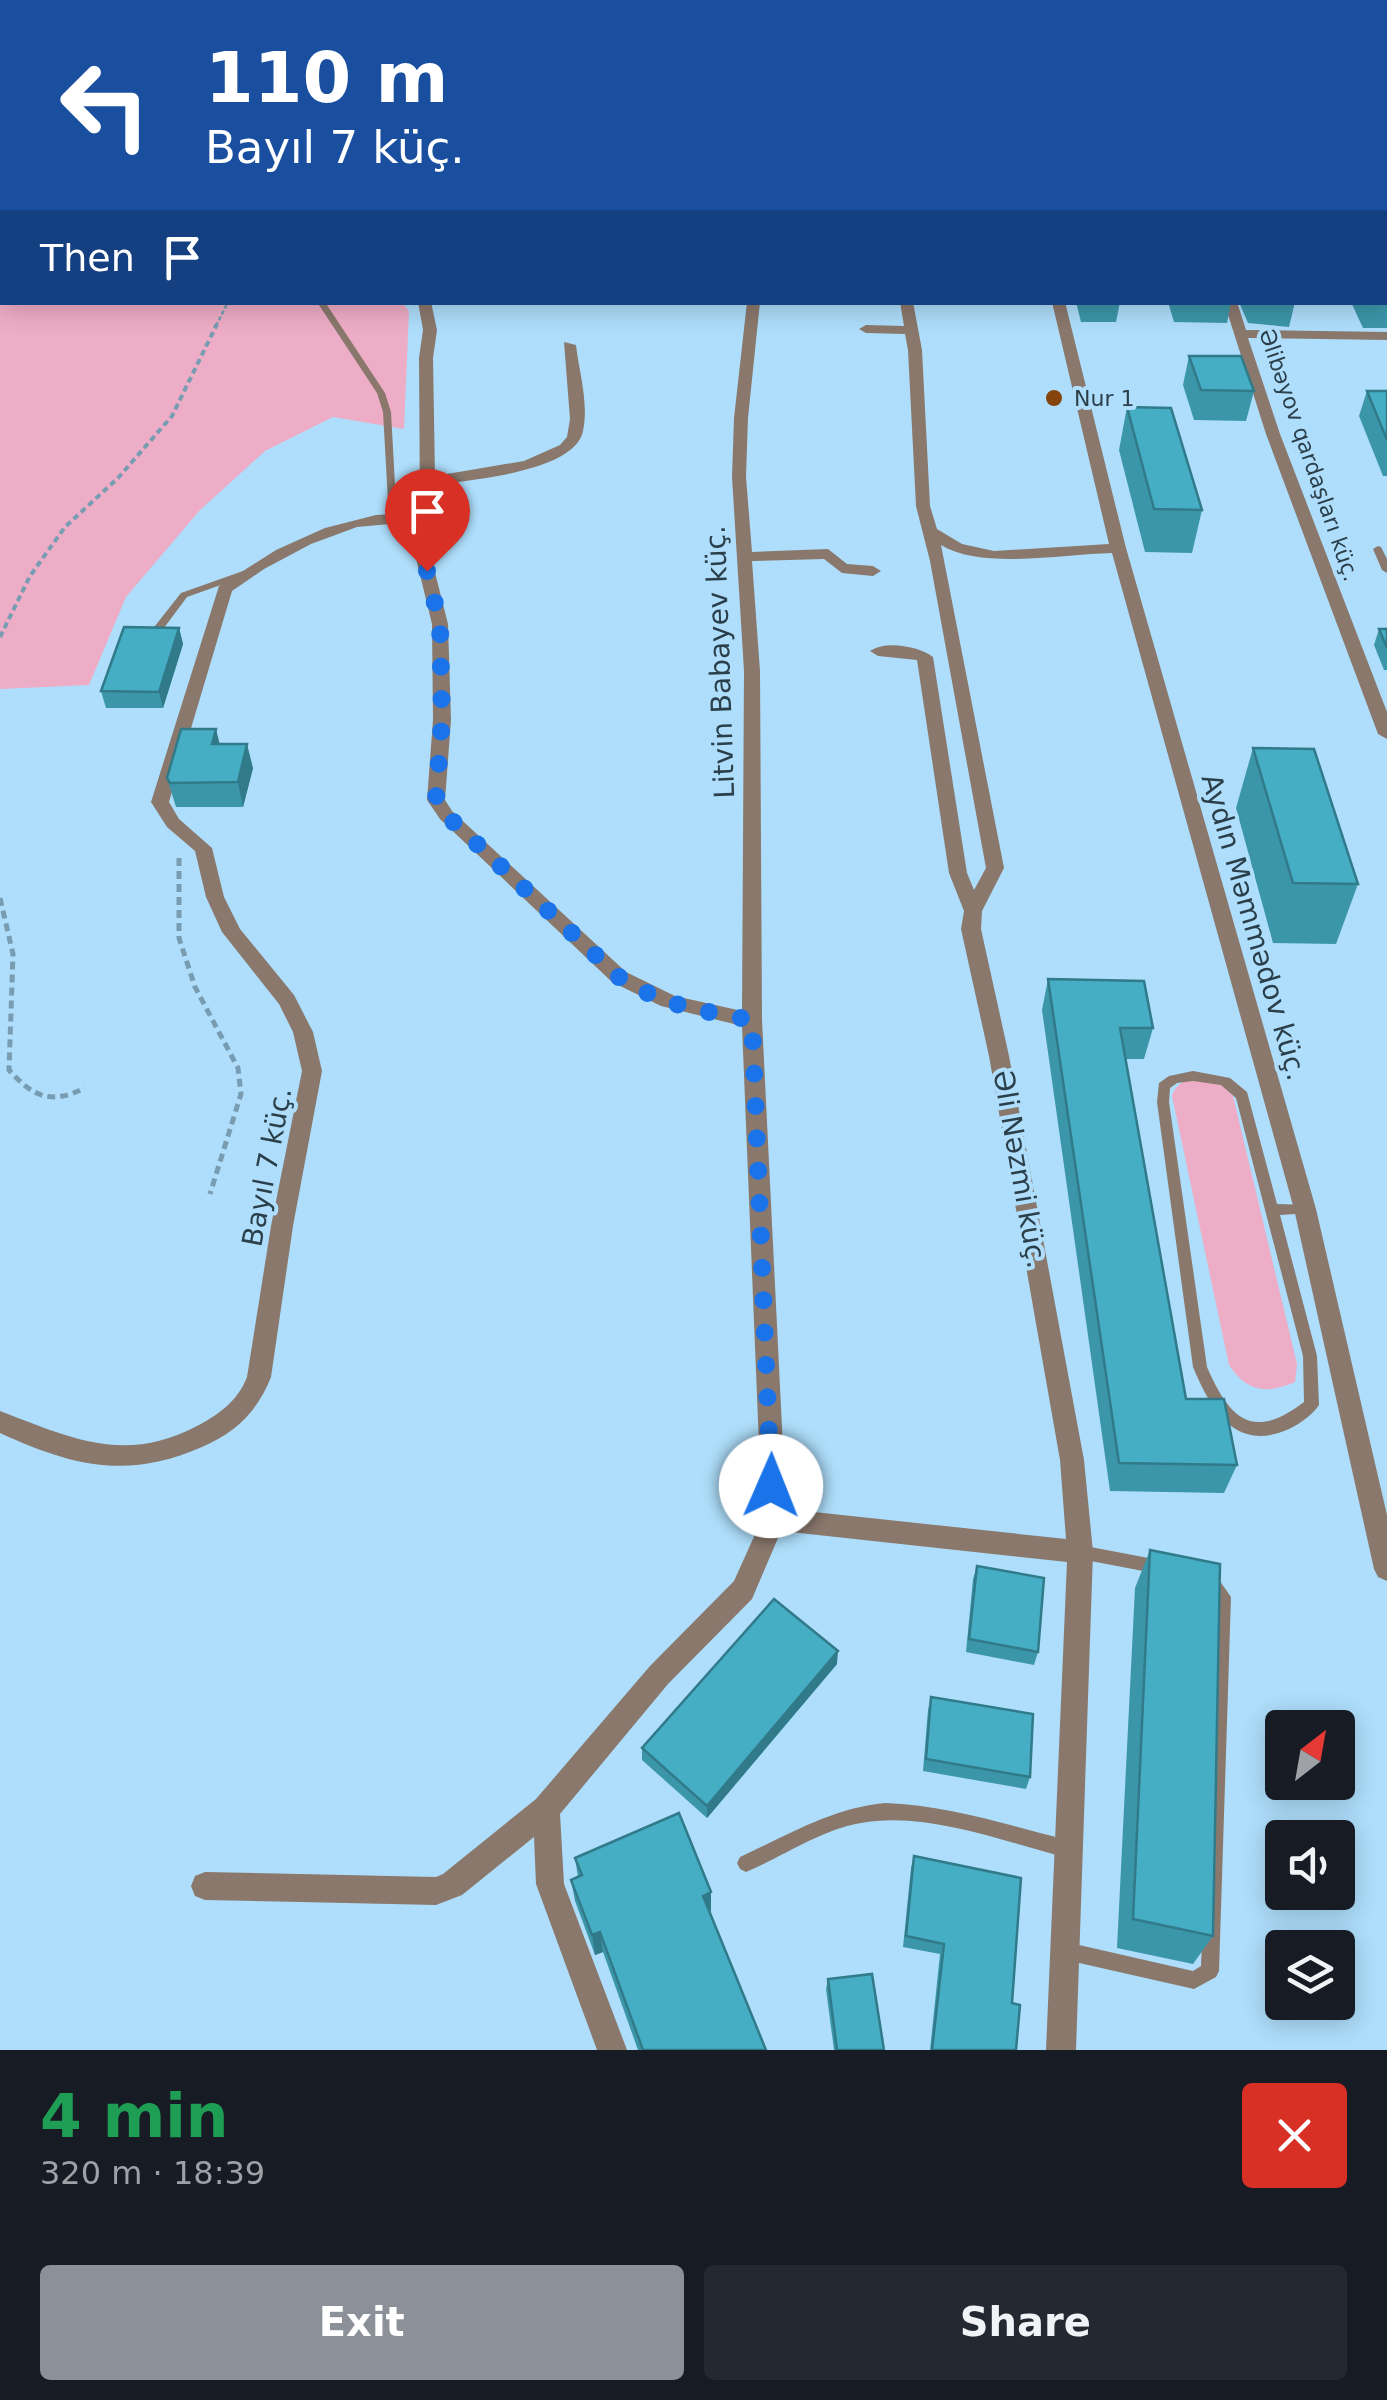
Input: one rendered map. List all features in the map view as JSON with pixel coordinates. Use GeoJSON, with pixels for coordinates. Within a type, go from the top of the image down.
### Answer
{"type":"FeatureCollection","features":[{"type":"Feature","properties":{"kind":"street"},"geometry":{"type":"LineString","coordinates":[[425,305],[430,330],[426,358],[428,512],[420,544],[440,624],[442,720],[436,800],[446,815],[619,977],[650,998],[668,1004],[752,1020]]}},
{"type":"Feature","properties":{"kind":"street","name":"Litvin Babayev küç."},"geometry":{"type":"LineString","coordinates":[[754,305],[740,458],[752,671],[752,1020],[774,1518]]}},
{"type":"Feature","properties":{"kind":"street"},"geometry":{"type":"LineString","coordinates":[[907,305],[921,492],[938,561],[995,868],[973,911]]}},
{"type":"Feature","properties":{"kind":"street","name":"Aydın Məmmədov küç."},"geometry":{"type":"LineString","coordinates":[[1059,305],[1118,548],[1305,1210],[1387,1569]]}},
{"type":"Feature","properties":{"kind":"street","name":"Əlibəyov qardaşları küç."},"geometry":{"type":"LineString","coordinates":[[1231,305],[1273,434],[1387,734]]}},
{"type":"Feature","properties":{"kind":"street"},"geometry":{"type":"LineString","coordinates":[[866,329],[911,330]]}},
{"type":"Feature","properties":{"kind":"street"},"geometry":{"type":"LineString","coordinates":[[1243,334],[1387,336]]}},
{"type":"Feature","properties":{"kind":"street"},"geometry":{"type":"LineString","coordinates":[[426,482],[525,464],[562,450],[572,442],[577,422],[569,345]]}},
{"type":"Feature","properties":{"kind":"street"},"geometry":{"type":"LineString","coordinates":[[243,574],[375,518],[394,519],[420,544]]}},
{"type":"Feature","properties":{"kind":"street"},"geometry":{"type":"LineString","coordinates":[[928,530],[957,548],[994,556],[1118,548]]}},
{"type":"Feature","properties":{"kind":"street"},"geometry":{"type":"LineString","coordinates":[[746,557],[828,554],[842,568],[874,571]]}},
{"type":"Feature","properties":{"kind":"street","name":"Bayıl 7 küç."},"geometry":{"type":"LineString","coordinates":[[0,1422],[80,1453],[143,1458],[188,1442],[236,1418],[250,1401],[259,1377],[282,1226],[312,1071],[303,1032],[287,1000],[232,932],[216,897],[203,848],[173,823],[160,802],[220,604],[226,589],[243,574]]}},
{"type":"Feature","properties":{"kind":"street","name":"Əli Nəzmi küç."},"geometry":{"type":"LineString","coordinates":[[878,651],[925,657],[958,873],[973,911],[970,929],[999,1056],[1072,1460],[1080,1552],[1061,2050]]}},
{"type":"Feature","properties":{"kind":"street"},"geometry":{"type":"LineString","coordinates":[[205,1886],[436,1891],[452,1885],[546,1809],[659,1675],[743,1590],[774,1518],[1080,1552]]}},
{"type":"Feature","properties":{"kind":"street"},"geometry":{"type":"LineString","coordinates":[[546,1809],[550,1884],[612,2050]]}},
{"type":"Feature","properties":{"kind":"lane"},"geometry":{"type":"LineString","coordinates":[[324,305],[381,393],[388,412],[394,519]]}},
{"type":"Feature","properties":{"kind":"lane"},"geometry":{"type":"LineString","coordinates":[[1382,556],[1387,570]]}},
{"type":"Feature","properties":{"kind":"lane"},"geometry":{"type":"LineString","coordinates":[[150,640],[184,596],[243,574]]}},
{"type":"Feature","properties":{"kind":"lane"},"geometry":{"type":"LineString","coordinates":[[1194,1076],[1235,1086],[1242,1096],[1271,1210],[1310,1356],[1312,1405],[1295,1420],[1264,1431],[1228,1420],[1211,1396],[1200,1367],[1164,1086],[1174,1079],[1194,1076]]}},
{"type":"Feature","properties":{"kind":"lane"},"geometry":{"type":"LineString","coordinates":[[1271,1210],[1305,1210]]}},
{"type":"Feature","properties":{"kind":"lane"},"geometry":{"type":"LineString","coordinates":[[1080,1552],[1176,1570]]}},
{"type":"Feature","properties":{"kind":"lane"},"geometry":{"type":"LineString","coordinates":[[1066,1951],[1194,1980],[1210,1971],[1223,1598],[1213,1583],[1196,1574]]}},
{"type":"Feature","properties":{"kind":"lane"},"geometry":{"type":"LineString","coordinates":[[746,1863],[856,1815],[879,1811],[907,1811],[1070,1850]]}},
{"type":"Feature","properties":{"kind":"path"},"geometry":{"type":"LineString","coordinates":[[0,637],[30,576],[65,526],[118,478],[172,416],[227,305]]}},
{"type":"Feature","properties":{"kind":"path"},"geometry":{"type":"LineString","coordinates":[[184,831],[180,844],[178,938],[195,987],[238,1068],[242,1094],[210,1194]]}},
{"type":"Feature","properties":{"kind":"path"},"geometry":{"type":"LineString","coordinates":[[0,898],[13,954],[10,1070],[29,1092],[44,1099],[64,1101],[85,1088]]}},
{"type":"Feature","properties":{"kind":"shaded area"},"geometry":{"type":"Polygon","coordinates":[[[0,305],[404,305],[409,311],[404,429],[333,417],[265,451],[200,510],[126,597],[89,685],[0,689],[0,305]]]}},
{"type":"Feature","properties":{"kind":"shaded area"},"geometry":{"type":"Polygon","coordinates":[[[1207,1079],[1224,1086],[1233,1096],[1297,1364],[1295,1382],[1275,1388],[1250,1385],[1229,1365],[1172,1096],[1181,1083],[1207,1079]]]}},
{"type":"Feature","properties":{"kind":"building"},"geometry":{"type":"Polygon","coordinates":[[[1189,356],[1241,356],[1254,391],[1201,390],[1189,356]]]}},
{"type":"Feature","properties":{"kind":"building"},"geometry":{"type":"Polygon","coordinates":[[[1367,391],[1387,391],[1387,440],[1367,391]]]}},
{"type":"Feature","properties":{"kind":"building"},"geometry":{"type":"Polygon","coordinates":[[[1127,407],[1171,408],[1202,510],[1154,509],[1127,407]]]}},
{"type":"Feature","properties":{"kind":"building"},"geometry":{"type":"Polygon","coordinates":[[[124,627],[179,628],[159,692],[101,691],[124,627]]]}},
{"type":"Feature","properties":{"kind":"building"},"geometry":{"type":"Polygon","coordinates":[[[1379,629],[1387,629],[1387,648],[1379,629]]]}},
{"type":"Feature","properties":{"kind":"building"},"geometry":{"type":"Polygon","coordinates":[[[181,729],[216,729],[212,744],[247,744],[238,782],[170,783],[167,778],[181,729]]]}},
{"type":"Feature","properties":{"kind":"building"},"geometry":{"type":"Polygon","coordinates":[[[1253,748],[1314,749],[1358,884],[1293,883],[1253,748]]]}},
{"type":"Feature","properties":{"kind":"building"},"geometry":{"type":"Polygon","coordinates":[[[1048,979],[1144,981],[1153,1028],[1120,1028],[1186,1399],[1224,1399],[1237,1465],[1119,1463],[1048,979]]]}},
{"type":"Feature","properties":{"kind":"building"},"geometry":{"type":"Polygon","coordinates":[[[1150,1550],[1220,1564],[1213,1936],[1133,1919],[1150,1550]]]}},
{"type":"Feature","properties":{"kind":"building"},"geometry":{"type":"Polygon","coordinates":[[[977,1566],[1044,1578],[1038,1652],[969,1639],[977,1566]]]}},
{"type":"Feature","properties":{"kind":"building"},"geometry":{"type":"Polygon","coordinates":[[[774,1599],[838,1651],[707,1806],[642,1748],[774,1599]]]}},
{"type":"Feature","properties":{"kind":"building"},"geometry":{"type":"Polygon","coordinates":[[[931,1697],[1033,1714],[1030,1777],[926,1759],[931,1697]]]}},
{"type":"Feature","properties":{"kind":"building"},"geometry":{"type":"Polygon","coordinates":[[[679,1813],[711,1892],[703,1896],[766,2050],[643,2050],[600,1932],[592,1935],[571,1880],[582,1875],[575,1858],[679,1813]]]}},
{"type":"Feature","properties":{"kind":"building"},"geometry":{"type":"Polygon","coordinates":[[[914,1856],[1021,1878],[1012,2003],[1020,2005],[1016,2050],[932,2050],[944,1944],[906,1936],[914,1856]]]}},
{"type":"Feature","properties":{"kind":"building"},"geometry":{"type":"Polygon","coordinates":[[[872,1974],[884,2050],[837,2050],[828,1979],[872,1974]]]}},
{"type":"Feature","properties":{"kind":"place","name":"Nur 1"},"geometry":{"type":"Point","coordinates":[1054,398]}},
{"type":"Feature","properties":{"kind":"route"},"geometry":{"type":"LineString","coordinates":[[427,571],[440,624],[442,720],[436,800],[446,815],[619,977],[650,998],[686,1009],[752,1020],[771,1486]]}}]}
